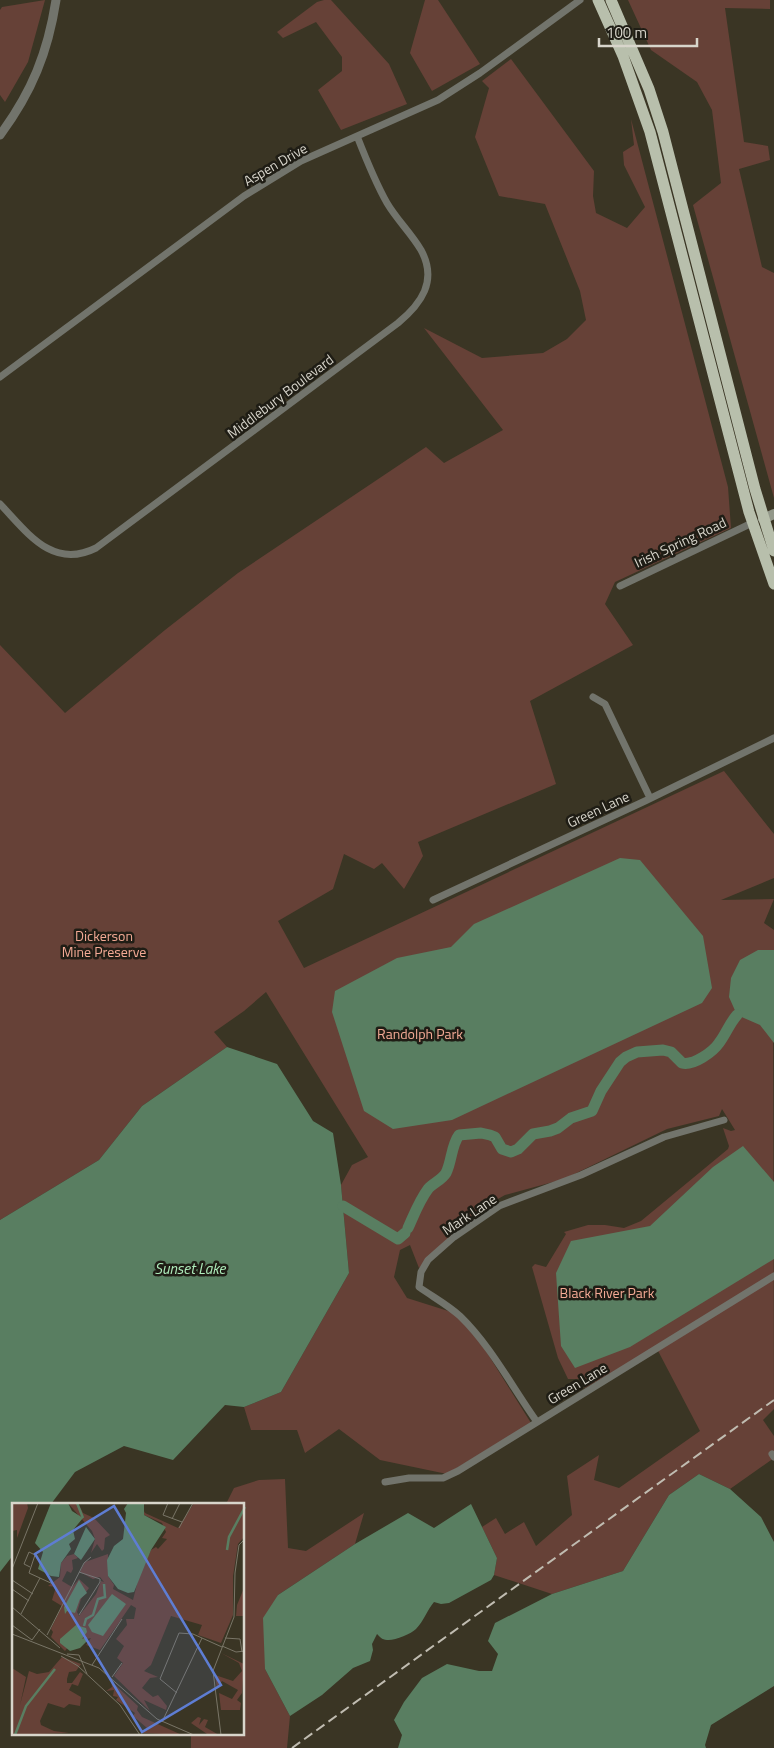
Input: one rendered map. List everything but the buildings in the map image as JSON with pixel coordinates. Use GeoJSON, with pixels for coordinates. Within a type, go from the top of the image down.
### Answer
{"type":"FeatureCollection","features":[{"type":"Feature","properties":{"kind":"highway"},"geometry":{"type":"LineString","coordinates":[[598,0],[623,56],[650,132],[774,584]]}},
{"type":"Feature","properties":{"kind":"highway"},"geometry":{"type":"LineString","coordinates":[[611,0],[649,89],[663,132],[757,521],[774,551]]}},
{"type":"Feature","properties":{"kind":"main road","name":"Irish Spring Road"},"geometry":{"type":"LineString","coordinates":[[757,521],[774,514]]}},
{"type":"Feature","properties":{"kind":"street"},"geometry":{"type":"LineString","coordinates":[[0,134],[22,102],[40,66],[51,30],[56,0]]}},
{"type":"Feature","properties":{"kind":"street","name":"Aspen Drive"},"geometry":{"type":"LineString","coordinates":[[0,377],[244,196],[301,162],[456,90],[580,0]]}},
{"type":"Feature","properties":{"kind":"street","name":"Middlebury Boulevard"},"geometry":{"type":"LineString","coordinates":[[0,504],[32,539],[42,546],[63,554],[88,552],[96,548],[415,309],[425,291],[426,262],[420,248],[388,204],[377,184],[357,136]]}},
{"type":"Feature","properties":{"kind":"street","name":"Irish Spring Road"},"geometry":{"type":"LineString","coordinates":[[620,586],[757,521]]}},
{"type":"Feature","properties":{"kind":"street"},"geometry":{"type":"LineString","coordinates":[[593,697],[605,704],[650,798]]}},
{"type":"Feature","properties":{"kind":"street","name":"Green Lane"},"geometry":{"type":"LineString","coordinates":[[432,900],[774,738]]}},
{"type":"Feature","properties":{"kind":"street","name":"Mark Lane"},"geometry":{"type":"LineString","coordinates":[[537,1422],[496,1360],[460,1316],[419,1287],[421,1272],[428,1260],[454,1237],[499,1206],[581,1175],[664,1136],[724,1120]]}},
{"type":"Feature","properties":{"kind":"street","name":"Green Lane"},"geometry":{"type":"LineString","coordinates":[[384,1482],[409,1478],[443,1478],[458,1471],[774,1276]]}},
{"type":"Feature","properties":{"kind":"green space"},"geometry":{"type":"Polygon","coordinates":[[[45,0],[28,62],[5,102],[0,95],[0,10],[2,7],[45,0]]]}},
{"type":"Feature","properties":{"kind":"green space"},"geometry":{"type":"Polygon","coordinates":[[[331,0],[389,64],[407,104],[341,130],[318,90],[342,71],[342,57],[316,22],[283,38],[277,32],[317,2],[331,0]]]}},
{"type":"Feature","properties":{"kind":"green space"},"geometry":{"type":"Polygon","coordinates":[[[425,0],[438,0],[480,64],[432,91],[410,53],[425,0]]]}},
{"type":"Feature","properties":{"kind":"green space"},"geometry":{"type":"Polygon","coordinates":[[[628,0],[770,0],[770,9],[725,8],[744,142],[768,146],[770,160],[739,169],[762,267],[774,273],[774,498],[693,205],[721,183],[712,110],[697,82],[651,50],[628,0]]]}},
{"type":"Feature","properties":{"kind":"green space"},"geometry":{"type":"Polygon","coordinates":[[[511,59],[594,171],[593,196],[596,213],[627,228],[645,207],[624,165],[623,152],[634,145],[631,119],[728,487],[731,528],[615,582],[605,604],[633,645],[530,701],[556,784],[418,842],[423,856],[404,889],[382,863],[374,869],[344,854],[333,889],[278,921],[304,968],[724,771],[774,834],[774,878],[721,900],[774,899],[764,923],[774,930],[774,1409],[763,1420],[774,1436],[774,1458],[730,1489],[699,1474],[669,1495],[623,1571],[552,1594],[494,1575],[497,1558],[482,1527],[496,1518],[505,1534],[524,1522],[536,1546],[572,1515],[567,1476],[599,1455],[594,1480],[619,1488],[700,1431],[656,1347],[585,1388],[580,1379],[568,1379],[558,1358],[532,1267],[535,1264],[546,1267],[566,1234],[564,1232],[588,1225],[624,1228],[641,1221],[728,1149],[729,1146],[723,1128],[731,1131],[735,1130],[722,1109],[719,1116],[667,1129],[564,1179],[505,1195],[474,1215],[419,1268],[410,1245],[400,1250],[394,1277],[407,1298],[464,1316],[531,1423],[447,1474],[380,1460],[339,1429],[305,1453],[297,1430],[251,1430],[244,1407],[281,1392],[349,1273],[341,1185],[352,1165],[368,1157],[266,992],[244,1011],[214,1032],[227,1047],[142,1106],[99,1160],[0,1220],[0,645],[65,713],[165,630],[238,573],[426,447],[444,463],[503,430],[424,328],[482,358],[543,353],[567,339],[586,320],[580,291],[545,204],[499,196],[475,137],[489,88],[482,81],[511,59]]]}},
{"type":"Feature","properties":{"kind":"green space"},"geometry":{"type":"Polygon","coordinates":[[[285,1479],[288,1548],[306,1551],[364,1513],[355,1544],[278,1595],[265,1669],[290,1716],[287,1748],[191,1748],[191,1736],[245,1736],[245,1503],[226,1503],[234,1488],[259,1480],[285,1479]]]}},
{"type":"Feature","properties":{"kind":"water"},"geometry":{"type":"Polygon","coordinates":[[[620,858],[640,860],[703,936],[712,988],[702,1003],[452,1120],[393,1129],[364,1111],[332,1012],[335,991],[397,958],[451,947],[474,924],[620,858]]]}},
{"type":"Feature","properties":{"kind":"water"},"geometry":{"type":"Polygon","coordinates":[[[758,950],[774,950],[774,1043],[760,1025],[737,1015],[729,997],[731,978],[740,960],[758,950]]]}},
{"type":"Feature","properties":{"kind":"water","name":"Sunset Lake"},"geometry":{"type":"Polygon","coordinates":[[[227,1047],[277,1064],[313,1121],[333,1133],[341,1185],[349,1273],[281,1392],[244,1407],[225,1405],[173,1460],[124,1446],[75,1472],[52,1503],[12,1503],[12,1557],[0,1572],[0,1220],[99,1160],[142,1106],[227,1047]]]}},
{"type":"Feature","properties":{"kind":"water"},"geometry":{"type":"Polygon","coordinates":[[[743,1146],[774,1182],[774,1259],[630,1347],[575,1368],[561,1346],[556,1273],[571,1241],[650,1226],[713,1167],[743,1146]]]}},
{"type":"Feature","properties":{"kind":"water"},"geometry":{"type":"Polygon","coordinates":[[[699,1474],[730,1489],[761,1517],[774,1542],[774,1686],[711,1725],[705,1745],[706,1748],[398,1748],[402,1735],[394,1720],[404,1702],[422,1678],[447,1664],[479,1671],[492,1671],[498,1654],[488,1641],[495,1623],[552,1594],[623,1571],[669,1495],[699,1474]]]}},
{"type":"Feature","properties":{"kind":"water"},"geometry":{"type":"Polygon","coordinates":[[[471,1504],[497,1558],[494,1575],[491,1580],[449,1603],[441,1604],[434,1602],[419,1626],[406,1635],[387,1640],[382,1639],[377,1634],[372,1644],[373,1650],[370,1661],[353,1668],[322,1695],[290,1716],[265,1669],[263,1618],[278,1595],[355,1544],[408,1513],[434,1528],[471,1504]]]}},
{"type":"Feature","properties":{"kind":"waterway"},"geometry":{"type":"LineString","coordinates":[[408,1228],[425,1194],[446,1173],[454,1144],[459,1135],[481,1133],[490,1135],[495,1137],[502,1149],[511,1152],[518,1149],[533,1134],[558,1128],[571,1118],[592,1111],[601,1091],[620,1062],[626,1057],[637,1052],[663,1050],[671,1052],[682,1063],[692,1062],[702,1058],[716,1047],[737,1015]]}},
{"type":"Feature","properties":{"kind":"waterway"},"geometry":{"type":"LineString","coordinates":[[343,1206],[398,1239],[405,1233]]}},
{"type":"Feature","properties":{"kind":"railway"},"geometry":{"type":"LineString","coordinates":[[292,1748],[774,1400]]}},
{"type":"Feature","properties":{"kind":"park label","name":"Dickerson Mine Preserve"},"geometry":{"type":"Point","coordinates":[104,944]}},
{"type":"Feature","properties":{"kind":"park label","name":"Randolph Park"},"geometry":{"type":"Point","coordinates":[420,1033]}},
{"type":"Feature","properties":{"kind":"park label","name":"Black River Park"},"geometry":{"type":"Point","coordinates":[607,1292]}}]}
